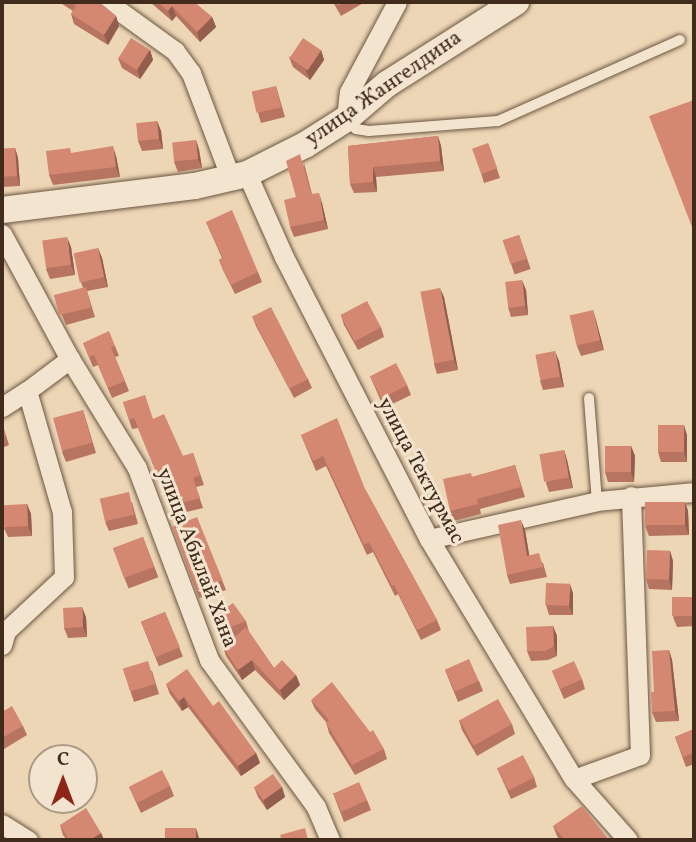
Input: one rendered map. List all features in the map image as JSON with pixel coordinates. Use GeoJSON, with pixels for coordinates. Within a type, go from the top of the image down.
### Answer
{"type":"FeatureCollection","features":[{"type":"Feature","properties":{"kind":"street","name":"улица Тектурмас"},"geometry":{"type":"LineString","coordinates":[[107,2],[175,51],[191,73],[239,176],[284,257],[429,540],[575,779],[628,840]]}},
{"type":"Feature","properties":{"kind":"street"},"geometry":{"type":"LineString","coordinates":[[346,119],[345,104],[349,92],[397,2]]}},
{"type":"Feature","properties":{"kind":"street","name":"улица Жангелдина"},"geometry":{"type":"LineString","coordinates":[[2,210],[239,176],[305,145],[346,119],[387,84],[516,2]]}},
{"type":"Feature","properties":{"kind":"street","name":"улица Абылай Хана"},"geometry":{"type":"LineString","coordinates":[[2,234],[70,359],[137,468],[209,660],[316,807],[330,840]]}},
{"type":"Feature","properties":{"kind":"street"},"geometry":{"type":"LineString","coordinates":[[2,407],[70,359]]}},
{"type":"Feature","properties":{"kind":"street"},"geometry":{"type":"LineString","coordinates":[[2,645],[6,631],[64,577],[62,512],[27,391]]}},
{"type":"Feature","properties":{"kind":"street"},"geometry":{"type":"LineString","coordinates":[[429,540],[597,501],[694,492]]}},
{"type":"Feature","properties":{"kind":"street"},"geometry":{"type":"LineString","coordinates":[[575,779],[640,755],[631,496]]}},
{"type":"Feature","properties":{"kind":"street"},"geometry":{"type":"LineString","coordinates":[[2,824],[28,840]]}},
{"type":"Feature","properties":{"kind":"lane"},"geometry":{"type":"LineString","coordinates":[[346,119],[356,129],[369,131],[498,121],[680,40]]}},
{"type":"Feature","properties":{"kind":"lane"},"geometry":{"type":"LineString","coordinates":[[589,398],[597,501]]}},
{"type":"Feature","properties":{"kind":"building"},"geometry":{"type":"Polygon","coordinates":[[[70,2],[99,2],[116,16],[104,35],[71,14],[76,6],[70,2]]]}},
{"type":"Feature","properties":{"kind":"building"},"geometry":{"type":"Polygon","coordinates":[[[158,2],[194,2],[212,17],[197,32],[172,6],[168,11],[158,2]]]}},
{"type":"Feature","properties":{"kind":"building"},"geometry":{"type":"Polygon","coordinates":[[[131,38],[150,50],[137,70],[118,58],[131,38]]]}},
{"type":"Feature","properties":{"kind":"building"},"geometry":{"type":"Polygon","coordinates":[[[303,38],[321,50],[308,70],[290,58],[303,38]]]}},
{"type":"Feature","properties":{"kind":"building"},"geometry":{"type":"Polygon","coordinates":[[[276,86],[281,107],[257,113],[252,92],[276,86]]]}},
{"type":"Feature","properties":{"kind":"building"},"geometry":{"type":"Polygon","coordinates":[[[694,100],[694,232],[649,116],[694,100]]]}},
{"type":"Feature","properties":{"kind":"building"},"geometry":{"type":"Polygon","coordinates":[[[157,121],[159,139],[138,141],[136,123],[157,121]]]}},
{"type":"Feature","properties":{"kind":"building"},"geometry":{"type":"Polygon","coordinates":[[[438,136],[440,161],[373,167],[373,182],[350,184],[348,146],[438,136]]]}},
{"type":"Feature","properties":{"kind":"building"},"geometry":{"type":"Polygon","coordinates":[[[196,140],[198,159],[174,161],[172,143],[196,140]]]}},
{"type":"Feature","properties":{"kind":"building"},"geometry":{"type":"Polygon","coordinates":[[[488,143],[497,168],[481,174],[472,149],[488,143]]]}},
{"type":"Feature","properties":{"kind":"building"},"geometry":{"type":"Polygon","coordinates":[[[113,146],[116,167],[49,175],[46,151],[70,148],[71,153],[113,146]]]}},
{"type":"Feature","properties":{"kind":"building"},"geometry":{"type":"Polygon","coordinates":[[[15,148],[17,176],[4,177],[2,149],[15,148]]]}},
{"type":"Feature","properties":{"kind":"building"},"geometry":{"type":"Polygon","coordinates":[[[300,154],[311,194],[319,193],[324,220],[290,227],[284,200],[296,197],[286,161],[300,154]]]}},
{"type":"Feature","properties":{"kind":"building"},"geometry":{"type":"Polygon","coordinates":[[[232,210],[258,272],[231,285],[219,260],[223,258],[206,222],[232,210]]]}},
{"type":"Feature","properties":{"kind":"building"},"geometry":{"type":"Polygon","coordinates":[[[519,235],[527,259],[511,264],[503,240],[519,235]]]}},
{"type":"Feature","properties":{"kind":"building"},"geometry":{"type":"Polygon","coordinates":[[[67,237],[71,265],[46,268],[42,240],[67,237]]]}},
{"type":"Feature","properties":{"kind":"building"},"geometry":{"type":"Polygon","coordinates":[[[98,248],[104,277],[80,283],[74,253],[98,248]]]}},
{"type":"Feature","properties":{"kind":"building"},"geometry":{"type":"Polygon","coordinates":[[[522,280],[525,306],[508,308],[505,282],[522,280]]]}},
{"type":"Feature","properties":{"kind":"building"},"geometry":{"type":"Polygon","coordinates":[[[86,287],[91,307],[59,315],[54,295],[86,287]]]}},
{"type":"Feature","properties":{"kind":"building"},"geometry":{"type":"Polygon","coordinates":[[[440,288],[454,360],[434,363],[420,292],[440,288]]]}},
{"type":"Feature","properties":{"kind":"building"},"geometry":{"type":"Polygon","coordinates":[[[367,301],[381,327],[355,342],[341,315],[367,301]]]}},
{"type":"Feature","properties":{"kind":"building"},"geometry":{"type":"Polygon","coordinates":[[[271,307],[308,379],[289,389],[252,317],[271,307]]]}},
{"type":"Feature","properties":{"kind":"building"},"geometry":{"type":"Polygon","coordinates":[[[593,310],[600,340],[577,346],[570,315],[593,310]]]}},
{"type":"Feature","properties":{"kind":"building"},"geometry":{"type":"Polygon","coordinates":[[[109,331],[115,346],[111,347],[125,381],[108,388],[94,355],[89,357],[83,343],[109,331]]]}},
{"type":"Feature","properties":{"kind":"building"},"geometry":{"type":"Polygon","coordinates":[[[555,351],[560,377],[540,380],[535,355],[555,351]]]}},
{"type":"Feature","properties":{"kind":"building"},"geometry":{"type":"Polygon","coordinates":[[[396,363],[407,385],[382,398],[370,376],[396,363]]]}},
{"type":"Feature","properties":{"kind":"building"},"geometry":{"type":"Polygon","coordinates":[[[145,395],[153,419],[164,414],[183,456],[193,453],[200,475],[193,478],[200,498],[170,506],[134,418],[129,420],[123,402],[145,395]]]}},
{"type":"Feature","properties":{"kind":"building"},"geometry":{"type":"Polygon","coordinates":[[[83,410],[92,443],[62,451],[53,418],[83,410]]]}},
{"type":"Feature","properties":{"kind":"building"},"geometry":{"type":"Polygon","coordinates":[[[337,418],[365,489],[437,620],[417,630],[369,542],[364,545],[323,456],[313,461],[301,435],[337,418]]]}},
{"type":"Feature","properties":{"kind":"building"},"geometry":{"type":"Polygon","coordinates":[[[658,425],[684,425],[684,452],[658,452],[658,425]]]}},
{"type":"Feature","properties":{"kind":"building"},"geometry":{"type":"Polygon","coordinates":[[[605,446],[631,446],[631,472],[605,472],[605,446]]]}},
{"type":"Feature","properties":{"kind":"building"},"geometry":{"type":"Polygon","coordinates":[[[564,450],[569,478],[544,482],[539,454],[564,450]]]}},
{"type":"Feature","properties":{"kind":"building"},"geometry":{"type":"Polygon","coordinates":[[[515,465],[521,487],[477,499],[478,504],[450,511],[443,479],[471,473],[472,477],[515,465]]]}},
{"type":"Feature","properties":{"kind":"building"},"geometry":{"type":"Polygon","coordinates":[[[129,492],[134,514],[105,521],[100,499],[129,492]]]}},
{"type":"Feature","properties":{"kind":"building"},"geometry":{"type":"Polygon","coordinates":[[[645,502],[685,502],[685,525],[645,525],[645,502]]]}},
{"type":"Feature","properties":{"kind":"building"},"geometry":{"type":"Polygon","coordinates":[[[27,504],[28,526],[4,527],[3,505],[27,504]]]}},
{"type":"Feature","properties":{"kind":"building"},"geometry":{"type":"Polygon","coordinates":[[[197,517],[222,580],[197,590],[172,527],[197,517]]]}},
{"type":"Feature","properties":{"kind":"building"},"geometry":{"type":"Polygon","coordinates":[[[521,520],[527,556],[539,553],[543,567],[507,575],[498,525],[521,520]]]}},
{"type":"Feature","properties":{"kind":"building"},"geometry":{"type":"Polygon","coordinates":[[[143,537],[154,567],[124,578],[113,548],[143,537]]]}},
{"type":"Feature","properties":{"kind":"building"},"geometry":{"type":"Polygon","coordinates":[[[647,550],[670,551],[669,580],[646,579],[647,550]]]}},
{"type":"Feature","properties":{"kind":"building"},"geometry":{"type":"Polygon","coordinates":[[[546,583],[570,584],[569,606],[545,605],[546,583]]]}},
{"type":"Feature","properties":{"kind":"building"},"geometry":{"type":"Polygon","coordinates":[[[672,597],[694,597],[694,616],[672,616],[672,597]]]}},
{"type":"Feature","properties":{"kind":"building"},"geometry":{"type":"Polygon","coordinates":[[[233,603],[246,621],[223,630],[214,617],[233,603]]]}},
{"type":"Feature","properties":{"kind":"building"},"geometry":{"type":"Polygon","coordinates":[[[82,607],[83,627],[64,628],[63,608],[82,607]]]}},
{"type":"Feature","properties":{"kind":"building"},"geometry":{"type":"Polygon","coordinates":[[[165,612],[180,647],[156,657],[141,622],[165,612]]]}},
{"type":"Feature","properties":{"kind":"building"},"geometry":{"type":"Polygon","coordinates":[[[553,626],[554,646],[545,651],[527,651],[526,627],[553,626]]]}},
{"type":"Feature","properties":{"kind":"building"},"geometry":{"type":"Polygon","coordinates":[[[246,627],[274,668],[282,660],[296,675],[280,690],[252,660],[238,670],[223,647],[246,627]]]}},
{"type":"Feature","properties":{"kind":"building"},"geometry":{"type":"Polygon","coordinates":[[[669,650],[675,711],[652,712],[652,651],[669,650]]]}},
{"type":"Feature","properties":{"kind":"building"},"geometry":{"type":"Polygon","coordinates":[[[469,659],[479,681],[455,692],[445,670],[469,659]]]}},
{"type":"Feature","properties":{"kind":"building"},"geometry":{"type":"Polygon","coordinates":[[[148,661],[155,684],[130,692],[123,669],[148,661]]]}},
{"type":"Feature","properties":{"kind":"building"},"geometry":{"type":"Polygon","coordinates":[[[574,661],[582,679],[560,689],[552,671],[574,661]]]}},
{"type":"Feature","properties":{"kind":"building"},"geometry":{"type":"Polygon","coordinates":[[[187,669],[213,706],[219,701],[256,753],[238,766],[184,697],[179,701],[166,684],[187,669]]]}},
{"type":"Feature","properties":{"kind":"building"},"geometry":{"type":"Polygon","coordinates":[[[332,682],[370,732],[373,730],[384,749],[352,765],[326,723],[329,720],[311,700],[332,682]]]}},
{"type":"Feature","properties":{"kind":"building"},"geometry":{"type":"Polygon","coordinates":[[[498,699],[512,724],[474,746],[460,720],[498,699]]]}},
{"type":"Feature","properties":{"kind":"building"},"geometry":{"type":"Polygon","coordinates":[[[12,706],[23,726],[2,738],[2,712],[12,706]]]}},
{"type":"Feature","properties":{"kind":"building"},"geometry":{"type":"Polygon","coordinates":[[[694,729],[694,753],[683,757],[675,737],[694,729]]]}},
{"type":"Feature","properties":{"kind":"building"},"geometry":{"type":"Polygon","coordinates":[[[523,755],[534,777],[509,790],[497,768],[523,755]]]}},
{"type":"Feature","properties":{"kind":"building"},"geometry":{"type":"Polygon","coordinates":[[[162,770],[170,786],[137,803],[129,787],[162,770]]]}},
{"type":"Feature","properties":{"kind":"building"},"geometry":{"type":"Polygon","coordinates":[[[273,774],[282,787],[263,800],[254,787],[273,774]]]}},
{"type":"Feature","properties":{"kind":"building"},"geometry":{"type":"Polygon","coordinates":[[[359,782],[367,800],[342,812],[333,793],[359,782]]]}},
{"type":"Feature","properties":{"kind":"building"},"geometry":{"type":"Polygon","coordinates":[[[582,806],[609,840],[565,840],[553,826],[582,806]]]}},
{"type":"Feature","properties":{"kind":"building"},"geometry":{"type":"Polygon","coordinates":[[[77,814],[90,814],[101,833],[90,840],[69,840],[60,825],[77,814]]]}},
{"type":"Feature","properties":{"kind":"building"},"geometry":{"type":"Polygon","coordinates":[[[165,828],[196,828],[196,840],[165,840],[165,828]]]}},
{"type":"Feature","properties":{"kind":"building"},"geometry":{"type":"Polygon","coordinates":[[[305,828],[308,840],[282,840],[280,835],[305,828]]]}}]}
